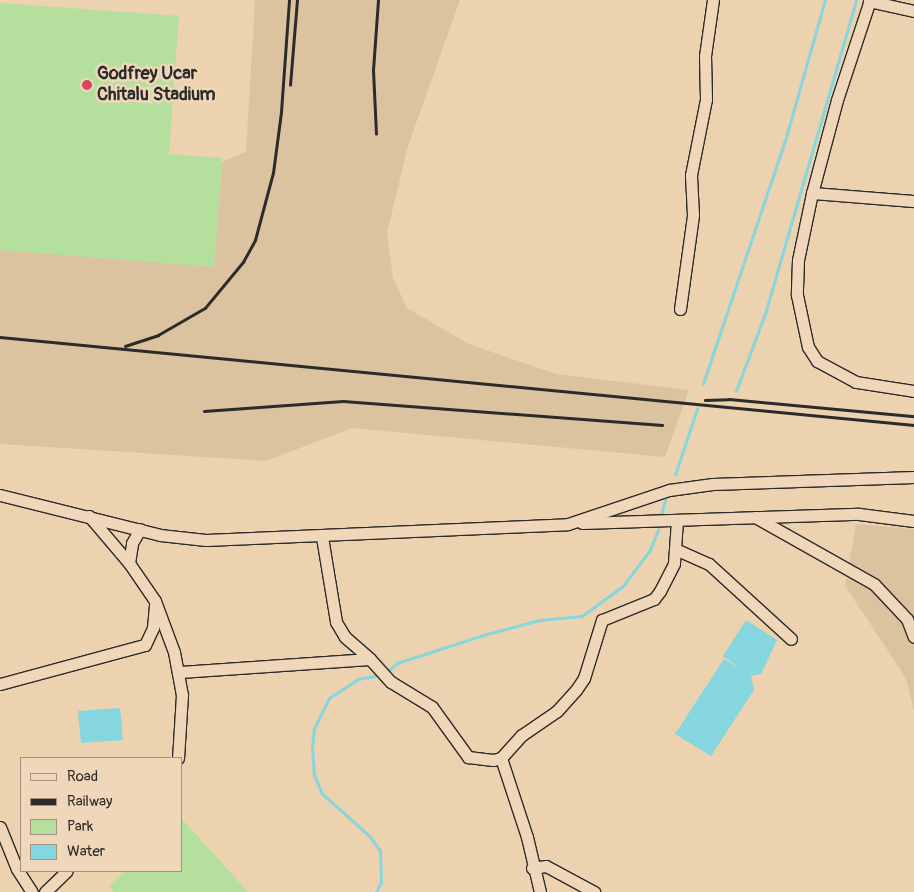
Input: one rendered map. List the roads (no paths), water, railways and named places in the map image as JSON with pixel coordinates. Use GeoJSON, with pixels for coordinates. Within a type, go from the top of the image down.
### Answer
{"type":"FeatureCollection","features":[{"type":"Feature","properties":{"kind":"street"},"geometry":{"type":"LineString","coordinates":[[680,309],[684,302],[693,215],[690,175],[706,99],[705,56],[713,0]]}},
{"type":"Feature","properties":{"kind":"street"},"geometry":{"type":"LineString","coordinates":[[914,11],[869,1],[836,100],[812,193],[798,260],[796,295],[808,347],[817,360],[856,382],[914,390]]}},
{"type":"Feature","properties":{"kind":"street"},"geometry":{"type":"LineString","coordinates":[[812,193],[914,202]]}},
{"type":"Feature","properties":{"kind":"street"},"geometry":{"type":"LineString","coordinates":[[568,524],[669,490],[706,485],[914,478]]}},
{"type":"Feature","properties":{"kind":"street"},"geometry":{"type":"LineString","coordinates":[[0,495],[160,535],[206,540],[322,537],[568,524],[859,514],[914,521]]}},
{"type":"Feature","properties":{"kind":"street"},"geometry":{"type":"LineString","coordinates":[[89,516],[129,562],[155,601],[180,672],[178,757]]}},
{"type":"Feature","properties":{"kind":"street"},"geometry":{"type":"LineString","coordinates":[[755,517],[874,584],[907,619],[914,637]]}},
{"type":"Feature","properties":{"kind":"street"},"geometry":{"type":"LineString","coordinates":[[322,537],[336,622],[345,637],[374,662],[391,682],[432,707],[468,757],[478,761],[501,758],[522,735],[557,711],[576,690],[584,678],[602,620],[654,599],[669,578],[678,520]]}},
{"type":"Feature","properties":{"kind":"street"},"geometry":{"type":"LineString","coordinates":[[129,562],[132,543],[140,529]]}},
{"type":"Feature","properties":{"kind":"street"},"geometry":{"type":"LineString","coordinates":[[675,549],[709,564],[791,638]]}},
{"type":"Feature","properties":{"kind":"street"},"geometry":{"type":"LineString","coordinates":[[0,684],[145,645],[153,628],[155,601]]}},
{"type":"Feature","properties":{"kind":"street"},"geometry":{"type":"LineString","coordinates":[[180,672],[374,662]]}},
{"type":"Feature","properties":{"kind":"street"},"geometry":{"type":"LineString","coordinates":[[501,758],[527,837],[532,868],[540,892]]}},
{"type":"Feature","properties":{"kind":"street"},"geometry":{"type":"LineString","coordinates":[[0,827],[17,869],[32,892]]}},
{"type":"Feature","properties":{"kind":"street"},"geometry":{"type":"LineString","coordinates":[[532,868],[546,866],[594,892]]}},
{"type":"Feature","properties":{"kind":"street"},"geometry":{"type":"LineString","coordinates":[[45,892],[67,872]]}},
{"type":"Feature","properties":{"kind":"water"},"geometry":{"type":"Polygon","coordinates":[[[746,620],[777,640],[761,674],[751,676],[754,690],[711,756],[675,734],[724,659],[741,669],[723,656],[746,620]]]}},
{"type":"Feature","properties":{"kind":"water"},"geometry":{"type":"Polygon","coordinates":[[[120,708],[123,740],[81,743],[78,711],[120,708]]]}},
{"type":"Feature","properties":{"kind":"waterway"},"geometry":{"type":"LineString","coordinates":[[703,384],[785,141],[825,0]]}},
{"type":"Feature","properties":{"kind":"waterway"},"geometry":{"type":"LineString","coordinates":[[736,391],[765,314],[856,0]]}},
{"type":"Feature","properties":{"kind":"waterway"},"geometry":{"type":"LineString","coordinates":[[675,475],[697,409]]}},
{"type":"Feature","properties":{"kind":"waterway"},"geometry":{"type":"LineString","coordinates":[[661,515],[665,500]]}},
{"type":"Feature","properties":{"kind":"waterway"},"geometry":{"type":"LineString","coordinates":[[387,672],[397,663],[487,634],[540,620],[582,616],[623,586],[650,550],[658,530]]}},
{"type":"Feature","properties":{"kind":"waterway"},"geometry":{"type":"LineString","coordinates":[[376,892],[381,882],[380,851],[369,836],[322,794],[314,775],[312,748],[314,729],[329,698],[358,679],[380,675]]}},
{"type":"Feature","properties":{"kind":"railway"},"geometry":{"type":"LineString","coordinates":[[125,346],[158,335],[205,308],[243,262],[255,240],[273,173],[281,112],[289,0]]}},
{"type":"Feature","properties":{"kind":"railway"},"geometry":{"type":"LineString","coordinates":[[290,85],[297,0]]}},
{"type":"Feature","properties":{"kind":"railway"},"geometry":{"type":"LineString","coordinates":[[376,134],[373,70],[378,0]]}},
{"type":"Feature","properties":{"kind":"railway"},"geometry":{"type":"LineString","coordinates":[[0,337],[914,425]]}},
{"type":"Feature","properties":{"kind":"railway"},"geometry":{"type":"LineString","coordinates":[[705,400],[729,399],[914,416]]}},
{"type":"Feature","properties":{"kind":"railway"},"geometry":{"type":"LineString","coordinates":[[204,411],[343,401],[662,425]]}},
{"type":"Feature","properties":{"kind":"place","name":"Godfrey Ucar Chitalu Stadium"},"geometry":{"type":"Point","coordinates":[87,85]}}]}
